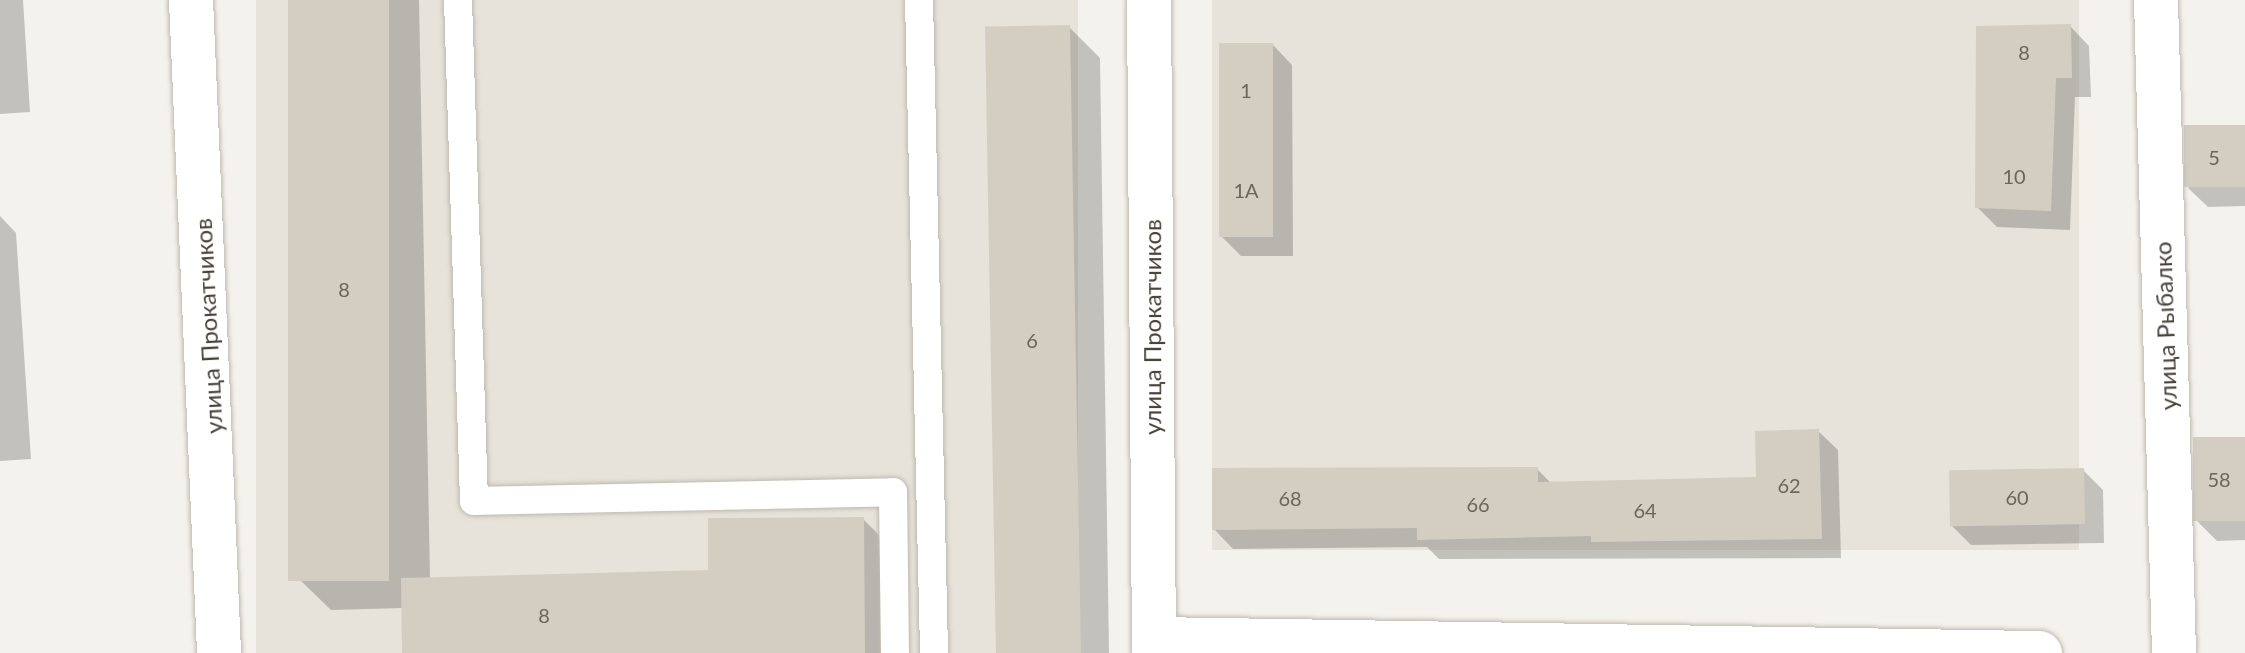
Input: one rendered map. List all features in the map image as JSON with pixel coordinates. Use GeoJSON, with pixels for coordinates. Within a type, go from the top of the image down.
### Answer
{"type":"FeatureCollection","features":[{"type":"Feature","properties":{"kind":"street","name":"улица Прокатчиков"},"geometry":{"type":"LineString","coordinates":[[191,0],[219,653]]}},
{"type":"Feature","properties":{"kind":"street","name":"улица Прокатчиков"},"geometry":{"type":"LineString","coordinates":[[1149,0],[1154,646]]}},
{"type":"Feature","properties":{"kind":"street","name":"улица Рыбалко"},"geometry":{"type":"LineString","coordinates":[[2156,0],[2174,653]]}},
{"type":"Feature","properties":{"kind":"street"},"geometry":{"type":"LineString","coordinates":[[1154,646],[2040,653]]}},
{"type":"Feature","properties":{"kind":"lane"},"geometry":{"type":"LineString","coordinates":[[458,0],[474,501],[893,492],[895,653]]}},
{"type":"Feature","properties":{"kind":"lane"},"geometry":{"type":"LineString","coordinates":[[919,0],[934,653]]}},
{"type":"Feature","properties":{"kind":"shaded area"},"geometry":{"type":"Polygon","coordinates":[[[256,0],[1078,0],[1078,653],[256,653],[256,0]]]}},
{"type":"Feature","properties":{"kind":"shaded area"},"geometry":{"type":"Polygon","coordinates":[[[1212,0],[2079,0],[2079,550],[1212,550],[1212,0]]]}},
{"type":"Feature","properties":{"kind":"building"},"geometry":{"type":"Polygon","coordinates":[[[288,0],[389,0],[389,581],[288,581],[288,0]]]}},
{"type":"Feature","properties":{"kind":"building"},"geometry":{"type":"Polygon","coordinates":[[[2071,24],[2072,78],[2056,78],[2051,211],[1975,208],[1976,26],[2071,24]]]}},
{"type":"Feature","properties":{"kind":"building"},"geometry":{"type":"Polygon","coordinates":[[[1070,25],[1081,653],[996,653],[985,26],[1070,25]]]}},
{"type":"Feature","properties":{"kind":"building"},"geometry":{"type":"Polygon","coordinates":[[[1219,43],[1273,43],[1273,237],[1219,237],[1219,43]]]}},
{"type":"Feature","properties":{"kind":"building"},"geometry":{"type":"Polygon","coordinates":[[[2184,125],[2245,125],[2245,187],[2184,187],[2184,125]]]}},
{"type":"Feature","properties":{"kind":"building"},"geometry":{"type":"Polygon","coordinates":[[[1819,429],[1822,539],[1591,542],[1591,536],[1417,540],[1417,528],[1212,530],[1212,468],[1538,467],[1538,482],[1756,477],[1755,431],[1819,429]]]}},
{"type":"Feature","properties":{"kind":"building"},"geometry":{"type":"Polygon","coordinates":[[[2193,437],[2245,437],[2245,521],[2193,521],[2193,437]]]}},
{"type":"Feature","properties":{"kind":"building"},"geometry":{"type":"Polygon","coordinates":[[[2084,468],[2085,524],[1950,526],[1949,470],[2084,468]]]}},
{"type":"Feature","properties":{"kind":"building"},"geometry":{"type":"Polygon","coordinates":[[[864,517],[865,653],[402,653],[401,578],[708,570],[708,518],[864,517]]]}}]}
